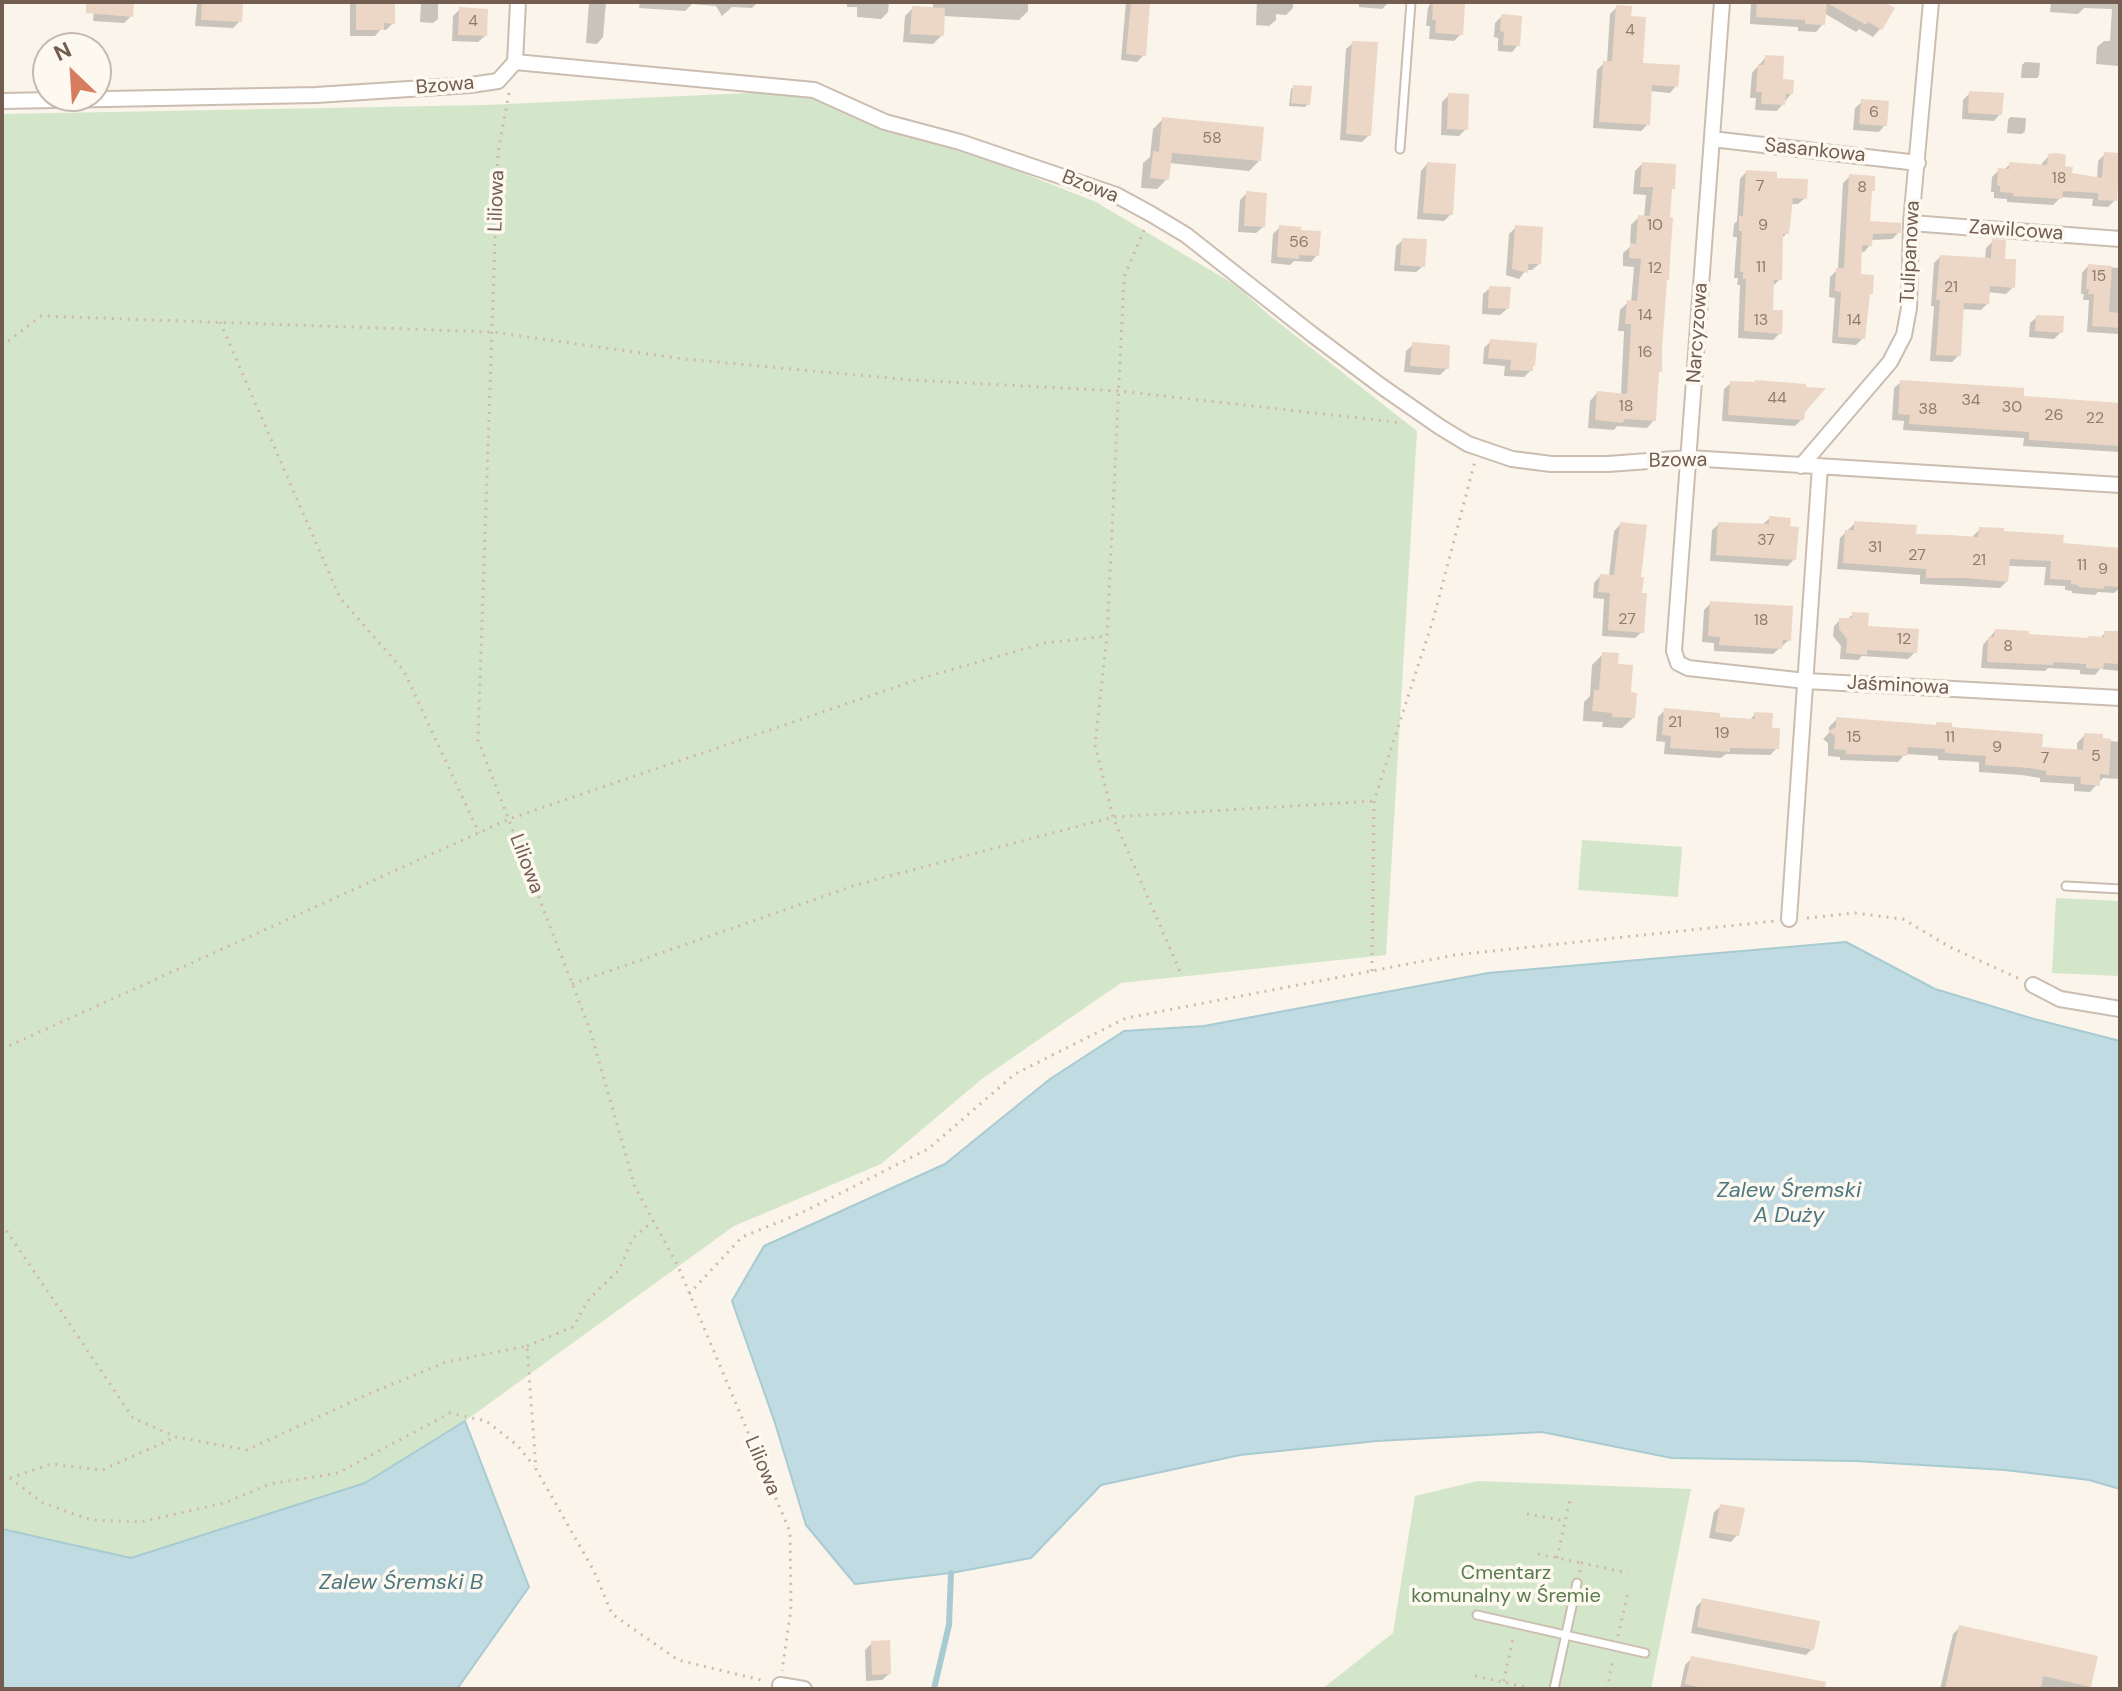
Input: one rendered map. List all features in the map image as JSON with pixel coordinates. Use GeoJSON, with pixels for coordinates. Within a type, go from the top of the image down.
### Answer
{"type":"FeatureCollection","features":[{"type":"Feature","properties":{"kind":"street"},"geometry":{"type":"LineString","coordinates":[[515,62],[518,2]]}},
{"type":"Feature","properties":{"kind":"street","name":"Narcyzowa"},"geometry":{"type":"LineString","coordinates":[[1678,663],[1674,651],[1722,2]]}},
{"type":"Feature","properties":{"kind":"street","name":"Tulipanowa"},"geometry":{"type":"LineString","coordinates":[[1801,466],[1890,362],[1904,335],[1909,308],[1911,223],[1931,2]]}},
{"type":"Feature","properties":{"kind":"street","name":"Bzowa"},"geometry":{"type":"LineString","coordinates":[[2,101],[316,95],[471,85],[498,81],[515,62],[814,90],[885,122],[960,142],[1116,195],[1186,235],[1313,335],[1440,427],[1468,444],[1512,459],[1551,464],[1608,464],[1689,458],[2120,485]]}},
{"type":"Feature","properties":{"kind":"street","name":"Sasankowa"},"geometry":{"type":"LineString","coordinates":[[1712,139],[1918,163]]}},
{"type":"Feature","properties":{"kind":"street","name":"Zawilcowa"},"geometry":{"type":"LineString","coordinates":[[1911,223],[2120,239]]}},
{"type":"Feature","properties":{"kind":"street"},"geometry":{"type":"LineString","coordinates":[[1789,919],[1820,466]]}},
{"type":"Feature","properties":{"kind":"street","name":"Jaśminowa"},"geometry":{"type":"LineString","coordinates":[[1678,663],[1688,668],[1806,681],[2120,698]]}},
{"type":"Feature","properties":{"kind":"street"},"geometry":{"type":"LineString","coordinates":[[2033,985],[2060,999],[2120,1009]]}},
{"type":"Feature","properties":{"kind":"street"},"geometry":{"type":"LineString","coordinates":[[780,1685],[804,1689]]}},
{"type":"Feature","properties":{"kind":"lane"},"geometry":{"type":"LineString","coordinates":[[1400,149],[1411,2]]}},
{"type":"Feature","properties":{"kind":"lane"},"geometry":{"type":"LineString","coordinates":[[2066,886],[2120,889]]}},
{"type":"Feature","properties":{"kind":"lane"},"geometry":{"type":"LineString","coordinates":[[1554,1689],[1577,1583]]}},
{"type":"Feature","properties":{"kind":"lane"},"geometry":{"type":"LineString","coordinates":[[1477,1615],[1645,1653]]}},
{"type":"Feature","properties":{"kind":"path","name":"Liliowa"},"geometry":{"type":"LineString","coordinates":[[510,92],[498,152],[478,740],[590,1030],[635,1187],[678,1266],[790,1532],[791,1609],[780,1685]]}},
{"type":"Feature","properties":{"kind":"path"},"geometry":{"type":"LineString","coordinates":[[1151,214],[1124,277],[1107,636],[1095,745],[1113,817],[1182,976]]}},
{"type":"Feature","properties":{"kind":"path"},"geometry":{"type":"LineString","coordinates":[[2,346],[41,316],[492,332],[699,360],[911,380],[1119,391],[1410,423]]}},
{"type":"Feature","properties":{"kind":"path"},"geometry":{"type":"LineString","coordinates":[[220,322],[340,598],[404,671],[479,833]]}},
{"type":"Feature","properties":{"kind":"path"},"geometry":{"type":"LineString","coordinates":[[1372,971],[1374,801],[1433,620],[1478,448]]}},
{"type":"Feature","properties":{"kind":"path"},"geometry":{"type":"LineString","coordinates":[[2,1049],[509,819],[922,678],[1045,643],[1107,636]]}},
{"type":"Feature","properties":{"kind":"path"},"geometry":{"type":"LineString","coordinates":[[572,984],[859,884],[1113,817],[1374,801]]}},
{"type":"Feature","properties":{"kind":"path"},"geometry":{"type":"LineString","coordinates":[[689,1294],[742,1237],[801,1213],[928,1149],[1015,1074],[1126,1018],[1455,955],[1855,913],[1903,919],[1950,947],[2033,985]]}},
{"type":"Feature","properties":{"kind":"path"},"geometry":{"type":"LineString","coordinates":[[2,1224],[133,1418],[176,1437],[247,1450],[446,1362],[527,1346],[573,1327],[589,1299],[619,1270],[633,1238],[653,1221]]}},
{"type":"Feature","properties":{"kind":"path"},"geometry":{"type":"LineString","coordinates":[[527,1346],[536,1469]]}},
{"type":"Feature","properties":{"kind":"path"},"geometry":{"type":"LineString","coordinates":[[2,1476],[10,1478],[43,1503],[91,1520],[141,1522],[224,1503],[270,1484],[338,1473],[450,1413],[486,1421],[517,1445],[536,1469],[594,1571],[612,1614],[678,1660],[780,1685]]}},
{"type":"Feature","properties":{"kind":"path"},"geometry":{"type":"LineString","coordinates":[[10,1478],[51,1464],[102,1470],[176,1437]]}},
{"type":"Feature","properties":{"kind":"path"},"geometry":{"type":"LineString","coordinates":[[1557,1558],[1570,1500]]}},
{"type":"Feature","properties":{"kind":"path"},"geometry":{"type":"LineString","coordinates":[[1527,1514],[1565,1521]]}},
{"type":"Feature","properties":{"kind":"path"},"geometry":{"type":"LineString","coordinates":[[1538,1554],[1628,1573]]}},
{"type":"Feature","properties":{"kind":"path"},"geometry":{"type":"LineString","coordinates":[[1577,1583],[1582,1563]]}},
{"type":"Feature","properties":{"kind":"path"},"geometry":{"type":"LineString","coordinates":[[1502,1689],[1516,1624]]}},
{"type":"Feature","properties":{"kind":"path"},"geometry":{"type":"LineString","coordinates":[[1475,1676],[1530,1688]]}},
{"type":"Feature","properties":{"kind":"green space"},"geometry":{"type":"Polygon","coordinates":[[[814,90],[1096,202],[1237,286],[1269,315],[1417,431],[1386,955],[1121,983],[983,1078],[881,1164],[734,1226],[465,1421],[365,1483],[131,1558],[2,1529],[2,114],[485,105],[814,90]]]}},
{"type":"Feature","properties":{"kind":"green space"},"geometry":{"type":"Polygon","coordinates":[[[1582,840],[1682,847],[1678,897],[1578,890],[1582,840]]]}},
{"type":"Feature","properties":{"kind":"green space"},"geometry":{"type":"Polygon","coordinates":[[[2056,898],[2120,901],[2120,976],[2052,973],[2056,898]]]}},
{"type":"Feature","properties":{"kind":"green space","name":"Cmentarz komunalny w Śremie"},"geometry":{"type":"Polygon","coordinates":[[[1478,1481],[1691,1489],[1651,1689],[1322,1689],[1393,1633],[1415,1496],[1478,1481]]]}},
{"type":"Feature","properties":{"kind":"water","name":"Zalew Śremski A Duży"},"geometry":{"type":"Polygon","coordinates":[[[1846,942],[1935,989],[2120,1041],[2120,1489],[2089,1480],[2005,1470],[1855,1461],[1672,1458],[1542,1432],[1377,1441],[1240,1455],[1101,1485],[1031,1558],[951,1573],[855,1584],[806,1525],[775,1423],[732,1301],[764,1246],[945,1164],[1050,1079],[1124,1031],[1204,1026],[1488,973],[1846,942]]]}},
{"type":"Feature","properties":{"kind":"water","name":"Zalew Śremski B"},"geometry":{"type":"Polygon","coordinates":[[[465,1421],[529,1587],[457,1689],[2,1689],[2,1529],[131,1558],[365,1483],[465,1421]]]}},
{"type":"Feature","properties":{"kind":"building"},"geometry":{"type":"Polygon","coordinates":[[[86,2],[134,2],[133,17],[86,13],[86,2]]]}},
{"type":"Feature","properties":{"kind":"building"},"geometry":{"type":"Polygon","coordinates":[[[202,2],[243,2],[242,22],[201,20],[202,2]]]}},
{"type":"Feature","properties":{"kind":"building"},"geometry":{"type":"Polygon","coordinates":[[[356,2],[395,2],[395,24],[384,23],[384,30],[356,30],[356,2]]]}},
{"type":"Feature","properties":{"kind":"building"},"geometry":{"type":"Polygon","coordinates":[[[1131,2],[1150,2],[1146,56],[1126,54],[1131,2]]]}},
{"type":"Feature","properties":{"kind":"building"},"geometry":{"type":"Polygon","coordinates":[[[1433,2],[1465,2],[1463,35],[1435,33],[1433,2]]]}},
{"type":"Feature","properties":{"kind":"building"},"geometry":{"type":"Polygon","coordinates":[[[1757,2],[1884,2],[1895,8],[1882,30],[1868,22],[1866,25],[1827,3],[1825,25],[1805,24],[1805,20],[1756,17],[1757,2]]]}},
{"type":"Feature","properties":{"kind":"building"},"geometry":{"type":"Polygon","coordinates":[[[1616,5],[1632,6],[1631,16],[1646,17],[1643,63],[1680,65],[1678,87],[1652,85],[1650,125],[1599,122],[1603,61],[1612,61],[1616,5]]]}},
{"type":"Feature","properties":{"kind":"building"},"geometry":{"type":"Polygon","coordinates":[[[912,6],[945,8],[944,36],[910,34],[912,6]]]}},
{"type":"Feature","properties":{"kind":"building"},"geometry":{"type":"Polygon","coordinates":[[[459,7],[488,9],[487,36],[458,35],[459,7]]]}},
{"type":"Feature","properties":{"kind":"building"},"geometry":{"type":"Polygon","coordinates":[[[1501,14],[1522,16],[1520,46],[1503,45],[1501,14]]]}},
{"type":"Feature","properties":{"kind":"building"},"geometry":{"type":"Polygon","coordinates":[[[1352,41],[1378,42],[1371,136],[1346,134],[1352,41]]]}},
{"type":"Feature","properties":{"kind":"building"},"geometry":{"type":"Polygon","coordinates":[[[1765,55],[1784,56],[1783,79],[1794,80],[1793,94],[1786,94],[1785,105],[1761,104],[1762,92],[1756,92],[1758,64],[1764,65],[1765,55]]]}},
{"type":"Feature","properties":{"kind":"building"},"geometry":{"type":"Polygon","coordinates":[[[1293,85],[1312,86],[1310,105],[1291,103],[1293,85]]]}},
{"type":"Feature","properties":{"kind":"building"},"geometry":{"type":"Polygon","coordinates":[[[1969,91],[2004,93],[2002,115],[1968,113],[1969,91]]]}},
{"type":"Feature","properties":{"kind":"building"},"geometry":{"type":"Polygon","coordinates":[[[1448,93],[1469,94],[1468,130],[1447,129],[1448,93]]]}},
{"type":"Feature","properties":{"kind":"building"},"geometry":{"type":"Polygon","coordinates":[[[1861,99],[1889,101],[1887,126],[1859,124],[1861,99]]]}},
{"type":"Feature","properties":{"kind":"building"},"geometry":{"type":"Polygon","coordinates":[[[1162,117],[1264,127],[1261,161],[1172,153],[1169,180],[1150,178],[1153,151],[1159,152],[1162,117]]]}},
{"type":"Feature","properties":{"kind":"building"},"geometry":{"type":"Polygon","coordinates":[[[2104,152],[2120,153],[2117,201],[2098,200],[2098,193],[2063,191],[2062,199],[2013,196],[2013,193],[2000,192],[2000,186],[1997,186],[1998,168],[2009,169],[2009,162],[2047,165],[2048,154],[2057,153],[2066,155],[2065,166],[2073,167],[2072,173],[2102,178],[2104,152]]]}},
{"type":"Feature","properties":{"kind":"building"},"geometry":{"type":"Polygon","coordinates":[[[1427,162],[1456,164],[1453,215],[1423,213],[1427,162]]]}},
{"type":"Feature","properties":{"kind":"building"},"geometry":{"type":"Polygon","coordinates":[[[1642,162],[1676,164],[1656,421],[1624,419],[1623,423],[1595,420],[1597,391],[1627,394],[1631,324],[1625,324],[1627,300],[1637,301],[1641,259],[1629,258],[1630,243],[1636,244],[1638,215],[1650,216],[1653,187],[1640,187],[1642,162]]]}},
{"type":"Feature","properties":{"kind":"building"},"geometry":{"type":"Polygon","coordinates":[[[1746,170],[1777,172],[1777,178],[1808,179],[1807,199],[1793,198],[1789,234],[1783,234],[1782,280],[1774,280],[1773,310],[1783,310],[1782,334],[1744,331],[1746,279],[1740,272],[1742,231],[1739,231],[1739,216],[1743,216],[1746,170]]]}},
{"type":"Feature","properties":{"kind":"building"},"geometry":{"type":"Polygon","coordinates":[[[1849,174],[1875,176],[1870,221],[1901,223],[1901,233],[1873,234],[1872,246],[1862,245],[1861,274],[1874,275],[1865,339],[1838,337],[1841,292],[1835,291],[1836,268],[1844,268],[1849,174]]]}},
{"type":"Feature","properties":{"kind":"building"},"geometry":{"type":"Polygon","coordinates":[[[1246,191],[1267,193],[1265,227],[1244,226],[1246,191]]]}},
{"type":"Feature","properties":{"kind":"building"},"geometry":{"type":"Polygon","coordinates":[[[1279,225],[1321,231],[1319,256],[1299,255],[1299,259],[1277,257],[1279,225]]]}},
{"type":"Feature","properties":{"kind":"building"},"geometry":{"type":"Polygon","coordinates":[[[1515,225],[1543,227],[1541,264],[1528,264],[1528,273],[1512,269],[1515,225]]]}},
{"type":"Feature","properties":{"kind":"building"},"geometry":{"type":"Polygon","coordinates":[[[1402,238],[1427,239],[1425,267],[1400,265],[1402,238]]]}},
{"type":"Feature","properties":{"kind":"building"},"geometry":{"type":"Polygon","coordinates":[[[1992,239],[2006,240],[2005,259],[2016,259],[2015,288],[1990,286],[1989,304],[1964,303],[1961,356],[1936,355],[1940,255],[1991,258],[1992,239]]]}},
{"type":"Feature","properties":{"kind":"building"},"geometry":{"type":"Polygon","coordinates":[[[2088,264],[2112,266],[2109,312],[2120,313],[2120,328],[2092,326],[2094,294],[2088,294],[2089,289],[2086,289],[2088,264]]]}},
{"type":"Feature","properties":{"kind":"building"},"geometry":{"type":"Polygon","coordinates":[[[1489,286],[1511,287],[1509,309],[1488,308],[1489,286]]]}},
{"type":"Feature","properties":{"kind":"building"},"geometry":{"type":"Polygon","coordinates":[[[2036,315],[2064,316],[2063,333],[2035,331],[2036,315]]]}},
{"type":"Feature","properties":{"kind":"building"},"geometry":{"type":"Polygon","coordinates":[[[1490,339],[1537,343],[1533,371],[1510,370],[1511,360],[1488,358],[1490,339]]]}},
{"type":"Feature","properties":{"kind":"building"},"geometry":{"type":"Polygon","coordinates":[[[1412,342],[1450,345],[1449,369],[1410,366],[1412,342]]]}},
{"type":"Feature","properties":{"kind":"building"},"geometry":{"type":"Polygon","coordinates":[[[1755,380],[1826,388],[1805,412],[1804,420],[1728,415],[1730,381],[1755,380]]]}},
{"type":"Feature","properties":{"kind":"building"},"geometry":{"type":"Polygon","coordinates":[[[1900,380],[2024,388],[2024,396],[2120,403],[2120,446],[2029,440],[2029,432],[1909,424],[1910,415],[1898,414],[1900,380]]]}},
{"type":"Feature","properties":{"kind":"building"},"geometry":{"type":"Polygon","coordinates":[[[1769,516],[1791,518],[1790,526],[1799,527],[1796,560],[1716,555],[1718,522],[1769,524],[1769,516]]]}},
{"type":"Feature","properties":{"kind":"building"},"geometry":{"type":"Polygon","coordinates":[[[1854,521],[1917,525],[1916,534],[1978,537],[1979,527],[2004,528],[2004,531],[2064,535],[2063,543],[2120,548],[2120,587],[2078,587],[2071,584],[2071,580],[2050,579],[2051,561],[2010,559],[2008,582],[1926,578],[1926,569],[1843,563],[1845,530],[1854,530],[1854,521]]]}},
{"type":"Feature","properties":{"kind":"building"},"geometry":{"type":"Polygon","coordinates":[[[1620,522],[1647,525],[1641,577],[1644,577],[1642,593],[1647,593],[1644,633],[1608,630],[1610,593],[1598,592],[1600,574],[1614,575],[1620,522]]]}},
{"type":"Feature","properties":{"kind":"building"},"geometry":{"type":"Polygon","coordinates":[[[1710,601],[1793,606],[1791,641],[1783,640],[1782,649],[1719,645],[1720,637],[1708,636],[1710,601]]]}},
{"type":"Feature","properties":{"kind":"building"},"geometry":{"type":"Polygon","coordinates":[[[1852,612],[1869,613],[1868,626],[1919,629],[1917,653],[1867,650],[1867,655],[1846,653],[1847,639],[1839,629],[1839,618],[1852,618],[1852,612]]]}},
{"type":"Feature","properties":{"kind":"building"},"geometry":{"type":"Polygon","coordinates":[[[1995,629],[2088,638],[2104,637],[2104,631],[2120,631],[2119,664],[2104,663],[2103,669],[2086,668],[2086,664],[2054,662],[2053,665],[1987,662],[1988,637],[1994,637],[1995,629]]]}},
{"type":"Feature","properties":{"kind":"building"},"geometry":{"type":"Polygon","coordinates":[[[1602,652],[1619,653],[1618,664],[1633,665],[1631,692],[1637,693],[1635,718],[1612,717],[1612,713],[1592,711],[1594,690],[1599,690],[1602,652]]]}},
{"type":"Feature","properties":{"kind":"building"},"geometry":{"type":"Polygon","coordinates":[[[1664,708],[1755,719],[1754,712],[1773,713],[1772,728],[1780,728],[1779,749],[1730,748],[1730,752],[1670,748],[1671,736],[1662,735],[1664,708]]]}},
{"type":"Feature","properties":{"kind":"building"},"geometry":{"type":"Polygon","coordinates":[[[1836,717],[1936,725],[1936,722],[1952,723],[1952,727],[2043,734],[2042,747],[2083,750],[2084,733],[2103,734],[2103,738],[2111,739],[2109,775],[2100,774],[2100,786],[2080,784],[2081,777],[2046,775],[2046,771],[2030,768],[1985,765],[1986,756],[1945,753],[1945,749],[1908,747],[1907,756],[1846,754],[1846,750],[1834,749],[1835,736],[1828,731],[1836,727],[1836,717]]]}},
{"type":"Feature","properties":{"kind":"building"},"geometry":{"type":"Polygon","coordinates":[[[1720,1504],[1745,1508],[1739,1536],[1715,1532],[1720,1504]]]}},
{"type":"Feature","properties":{"kind":"building"},"geometry":{"type":"Polygon","coordinates":[[[1702,1598],[1820,1621],[1814,1650],[1697,1627],[1702,1598]]]}},
{"type":"Feature","properties":{"kind":"building"},"geometry":{"type":"Polygon","coordinates":[[[1959,1625],[2098,1656],[2091,1687],[2043,1676],[2041,1689],[1945,1689],[1959,1625]]]}},
{"type":"Feature","properties":{"kind":"building"},"geometry":{"type":"Polygon","coordinates":[[[890,1640],[891,1674],[872,1675],[871,1641],[890,1640]]]}},
{"type":"Feature","properties":{"kind":"building"},"geometry":{"type":"Polygon","coordinates":[[[1691,1656],[1826,1682],[1825,1689],[1708,1689],[1685,1684],[1691,1656]]]}},
{"type":"Feature","properties":{"kind":"waterway"},"geometry":{"type":"LineString","coordinates":[[934,1689],[949,1625],[951,1573]]}}]}
